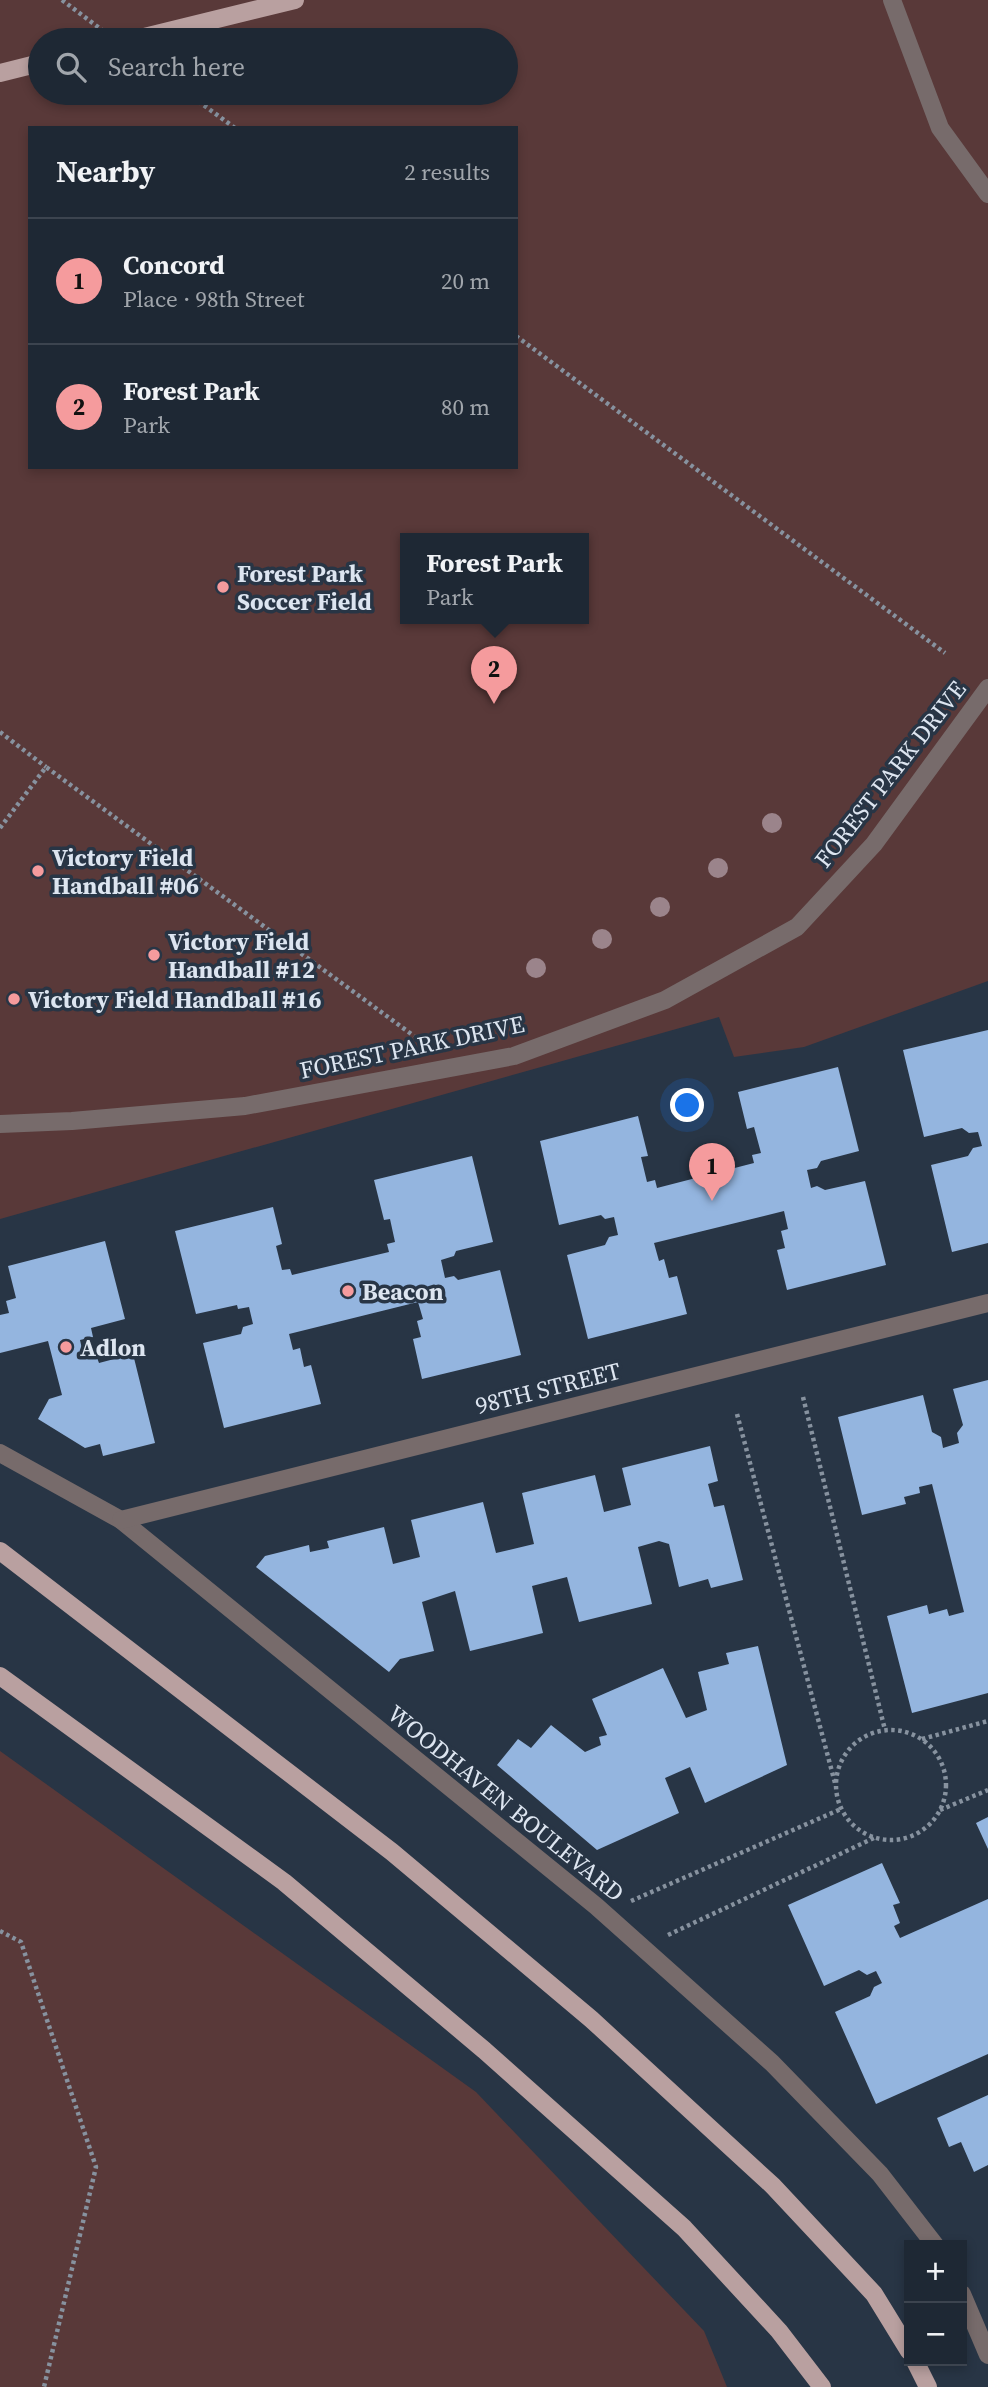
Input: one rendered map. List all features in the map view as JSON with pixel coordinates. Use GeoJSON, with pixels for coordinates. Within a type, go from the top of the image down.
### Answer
{"type":"FeatureCollection","features":[{"type":"Feature","properties":{"kind":"main road"},"geometry":{"type":"LineString","coordinates":[[181,28],[295,0]]}},
{"type":"Feature","properties":{"kind":"main road"},"geometry":{"type":"LineString","coordinates":[[0,73],[28,66]]}},
{"type":"Feature","properties":{"kind":"main road"},"geometry":{"type":"LineString","coordinates":[[0,1552],[392,1852],[591,2019],[773,2186],[874,2294],[904,2343]]}},
{"type":"Feature","properties":{"kind":"main road"},"geometry":{"type":"LineString","coordinates":[[0,1676],[284,1882],[484,2050],[684,2228],[779,2331],[822,2387]]}},
{"type":"Feature","properties":{"kind":"main road"},"geometry":{"type":"LineString","coordinates":[[918,2366],[928,2387]]}},
{"type":"Feature","properties":{"kind":"street"},"geometry":{"type":"LineString","coordinates":[[892,0],[940,128],[988,194]]}},
{"type":"Feature","properties":{"kind":"street","name":"FOREST PARK DRIVE"},"geometry":{"type":"LineString","coordinates":[[0,1124],[72,1121],[245,1106],[514,1056],[665,1000],[797,927],[874,844],[988,688]]}},
{"type":"Feature","properties":{"kind":"street","name":"98TH STREET"},"geometry":{"type":"LineString","coordinates":[[121,1520],[988,1303]]}},
{"type":"Feature","properties":{"kind":"street","name":"WOODHAVEN BOULEVARD"},"geometry":{"type":"LineString","coordinates":[[0,1454],[121,1520],[596,1906],[772,2063],[880,2174],[930,2240]]}},
{"type":"Feature","properties":{"kind":"street"},"geometry":{"type":"LineString","coordinates":[[966,2303],[988,2355]]}},
{"type":"Feature","properties":{"kind":"path"},"geometry":{"type":"LineString","coordinates":[[62,0],[100,28]]}},
{"type":"Feature","properties":{"kind":"path"},"geometry":{"type":"LineString","coordinates":[[203,105],[232,126]]}},
{"type":"Feature","properties":{"kind":"path"},"geometry":{"type":"LineString","coordinates":[[518,337],[945,653]]}},
{"type":"Feature","properties":{"kind":"path"},"geometry":{"type":"LineString","coordinates":[[0,732],[414,1036]]}},
{"type":"Feature","properties":{"kind":"path"},"geometry":{"type":"LineString","coordinates":[[0,828],[46,767]]}},
{"type":"Feature","properties":{"kind":"path"},"geometry":{"type":"LineString","coordinates":[[803,1398],[885,1730]]}},
{"type":"Feature","properties":{"kind":"path"},"geometry":{"type":"LineString","coordinates":[[737,1414],[835,1783],[842,1809],[858,1830],[874,1838],[908,1838],[923,1830],[939,1810],[947,1786],[944,1769],[937,1754],[921,1739],[895,1729],[862,1737],[848,1749],[838,1765],[835,1783]]}},
{"type":"Feature","properties":{"kind":"path"},"geometry":{"type":"LineString","coordinates":[[921,1739],[988,1721]]}},
{"type":"Feature","properties":{"kind":"path"},"geometry":{"type":"LineString","coordinates":[[939,1810],[988,1790]]}},
{"type":"Feature","properties":{"kind":"path"},"geometry":{"type":"LineString","coordinates":[[630,1901],[842,1809]]}},
{"type":"Feature","properties":{"kind":"path"},"geometry":{"type":"LineString","coordinates":[[667,1936],[874,1838]]}},
{"type":"Feature","properties":{"kind":"path"},"geometry":{"type":"LineString","coordinates":[[0,1931],[20,1942],[96,2167],[44,2387]]}},
{"type":"Feature","properties":{"kind":"shaded area"},"geometry":{"type":"Polygon","coordinates":[[[0,0],[988,0],[988,981],[804,1047],[734,1057],[719,1017],[0,1219],[0,0]]]}},
{"type":"Feature","properties":{"kind":"shaded area"},"geometry":{"type":"Polygon","coordinates":[[[0,1751],[476,2092],[704,2331],[727,2387],[0,2387],[0,1751]]]}},
{"type":"Feature","properties":{"kind":"building"},"geometry":{"type":"Polygon","coordinates":[[[988,1030],[988,1243],[952,1252],[931,1165],[968,1156],[973,1148],[982,1146],[978,1132],[969,1133],[962,1128],[924,1137],[903,1050],[988,1030]]]}},
{"type":"Feature","properties":{"kind":"building"},"geometry":{"type":"Polygon","coordinates":[[[838,1067],[859,1151],[821,1161],[817,1168],[807,1170],[811,1188],[817,1186],[825,1190],[865,1181],[886,1265],[787,1290],[777,1250],[785,1248],[781,1231],[788,1229],[784,1211],[654,1243],[659,1261],[664,1259],[669,1278],[677,1276],[687,1314],[588,1339],[567,1255],[605,1245],[609,1237],[618,1235],[614,1217],[605,1219],[601,1215],[559,1225],[540,1141],[638,1116],[648,1156],[641,1157],[647,1182],[655,1180],[657,1188],[754,1163],[752,1155],[761,1153],[754,1127],[747,1129],[738,1092],[838,1067]]]}},
{"type":"Feature","properties":{"kind":"building","name":"Beacon"},"geometry":{"type":"Polygon","coordinates":[[[472,1156],[493,1242],[456,1251],[454,1256],[441,1260],[445,1278],[454,1276],[458,1280],[500,1270],[521,1355],[422,1379],[413,1339],[421,1337],[417,1321],[423,1319],[418,1302],[289,1334],[293,1350],[300,1348],[304,1367],[311,1365],[321,1404],[224,1428],[203,1343],[241,1334],[243,1327],[253,1324],[249,1307],[238,1309],[237,1305],[196,1314],[175,1231],[273,1207],[282,1244],[276,1246],[282,1270],[290,1269],[292,1275],[389,1252],[387,1244],[395,1242],[390,1219],[384,1220],[374,1180],[472,1156]]]}},
{"type":"Feature","properties":{"kind":"building","name":"Adlon"},"geometry":{"type":"Polygon","coordinates":[[[105,1241],[125,1319],[91,1328],[93,1337],[80,1340],[84,1358],[96,1355],[99,1363],[133,1354],[155,1443],[103,1456],[100,1444],[85,1448],[38,1419],[49,1399],[62,1395],[48,1341],[0,1353],[0,1315],[9,1313],[6,1301],[16,1298],[8,1266],[105,1241]]]}},
{"type":"Feature","properties":{"kind":"building"},"geometry":{"type":"Polygon","coordinates":[[[988,1380],[988,1693],[912,1713],[887,1616],[927,1605],[929,1614],[947,1609],[949,1616],[964,1612],[932,1484],[919,1487],[920,1493],[904,1497],[906,1504],[862,1515],[838,1417],[923,1395],[932,1432],[941,1437],[943,1448],[959,1443],[957,1433],[963,1425],[953,1389],[988,1380]]]}},
{"type":"Feature","properties":{"kind":"building"},"geometry":{"type":"Polygon","coordinates":[[[710,1446],[718,1481],[708,1484],[714,1507],[724,1505],[743,1580],[711,1588],[708,1579],[679,1587],[669,1544],[659,1541],[638,1547],[652,1604],[579,1622],[567,1577],[532,1586],[543,1633],[470,1651],[455,1591],[422,1602],[434,1651],[400,1659],[389,1672],[256,1567],[265,1556],[309,1545],[310,1552],[329,1548],[327,1541],[384,1527],[393,1564],[420,1557],[411,1520],[483,1502],[496,1553],[534,1544],[522,1493],[595,1475],[604,1512],[631,1505],[622,1468],[710,1446]]]}},
{"type":"Feature","properties":{"kind":"building"},"geometry":{"type":"Polygon","coordinates":[[[758,1646],[787,1765],[705,1803],[690,1767],[665,1778],[679,1813],[597,1850],[497,1765],[518,1739],[531,1748],[551,1725],[585,1752],[601,1745],[599,1737],[607,1735],[592,1699],[663,1668],[686,1718],[707,1710],[698,1672],[729,1664],[726,1653],[758,1646]]]}},
{"type":"Feature","properties":{"kind":"building"},"geometry":{"type":"Polygon","coordinates":[[[988,1817],[988,1849],[976,1823],[988,1817]]]}},
{"type":"Feature","properties":{"kind":"building"},"geometry":{"type":"Polygon","coordinates":[[[882,1863],[900,1903],[893,1905],[900,1923],[894,1926],[900,1938],[988,1899],[988,2054],[876,2104],[835,2012],[870,1996],[874,1987],[882,1983],[876,1971],[867,1975],[859,1970],[824,1986],[788,1905],[882,1863]]]}},
{"type":"Feature","properties":{"kind":"building"},"geometry":{"type":"Polygon","coordinates":[[[988,2095],[988,2165],[974,2172],[961,2142],[949,2147],[937,2118],[988,2095]]]}},
{"type":"Feature","properties":{"kind":"place","name":"Forest Park Soccer Field"},"geometry":{"type":"Point","coordinates":[223,587]}},
{"type":"Feature","properties":{"kind":"place","name":"Forest Park"},"geometry":{"type":"Point","coordinates":[494,704]}},
{"type":"Feature","properties":{"kind":"place","name":"Victory Field Handball #06"},"geometry":{"type":"Point","coordinates":[38,871]}},
{"type":"Feature","properties":{"kind":"place","name":"Victory Field Handball #12"},"geometry":{"type":"Point","coordinates":[154,955]}},
{"type":"Feature","properties":{"kind":"place","name":"Victory Field Handball #16"},"geometry":{"type":"Point","coordinates":[14,999]}},
{"type":"Feature","properties":{"kind":"place","name":"Concord"},"geometry":{"type":"Point","coordinates":[712,1201]}},
{"type":"Feature","properties":{"kind":"place","name":"Beacon"},"geometry":{"type":"Point","coordinates":[348,1291]}},
{"type":"Feature","properties":{"kind":"place","name":"Adlon"},"geometry":{"type":"Point","coordinates":[66,1347]}}]}
